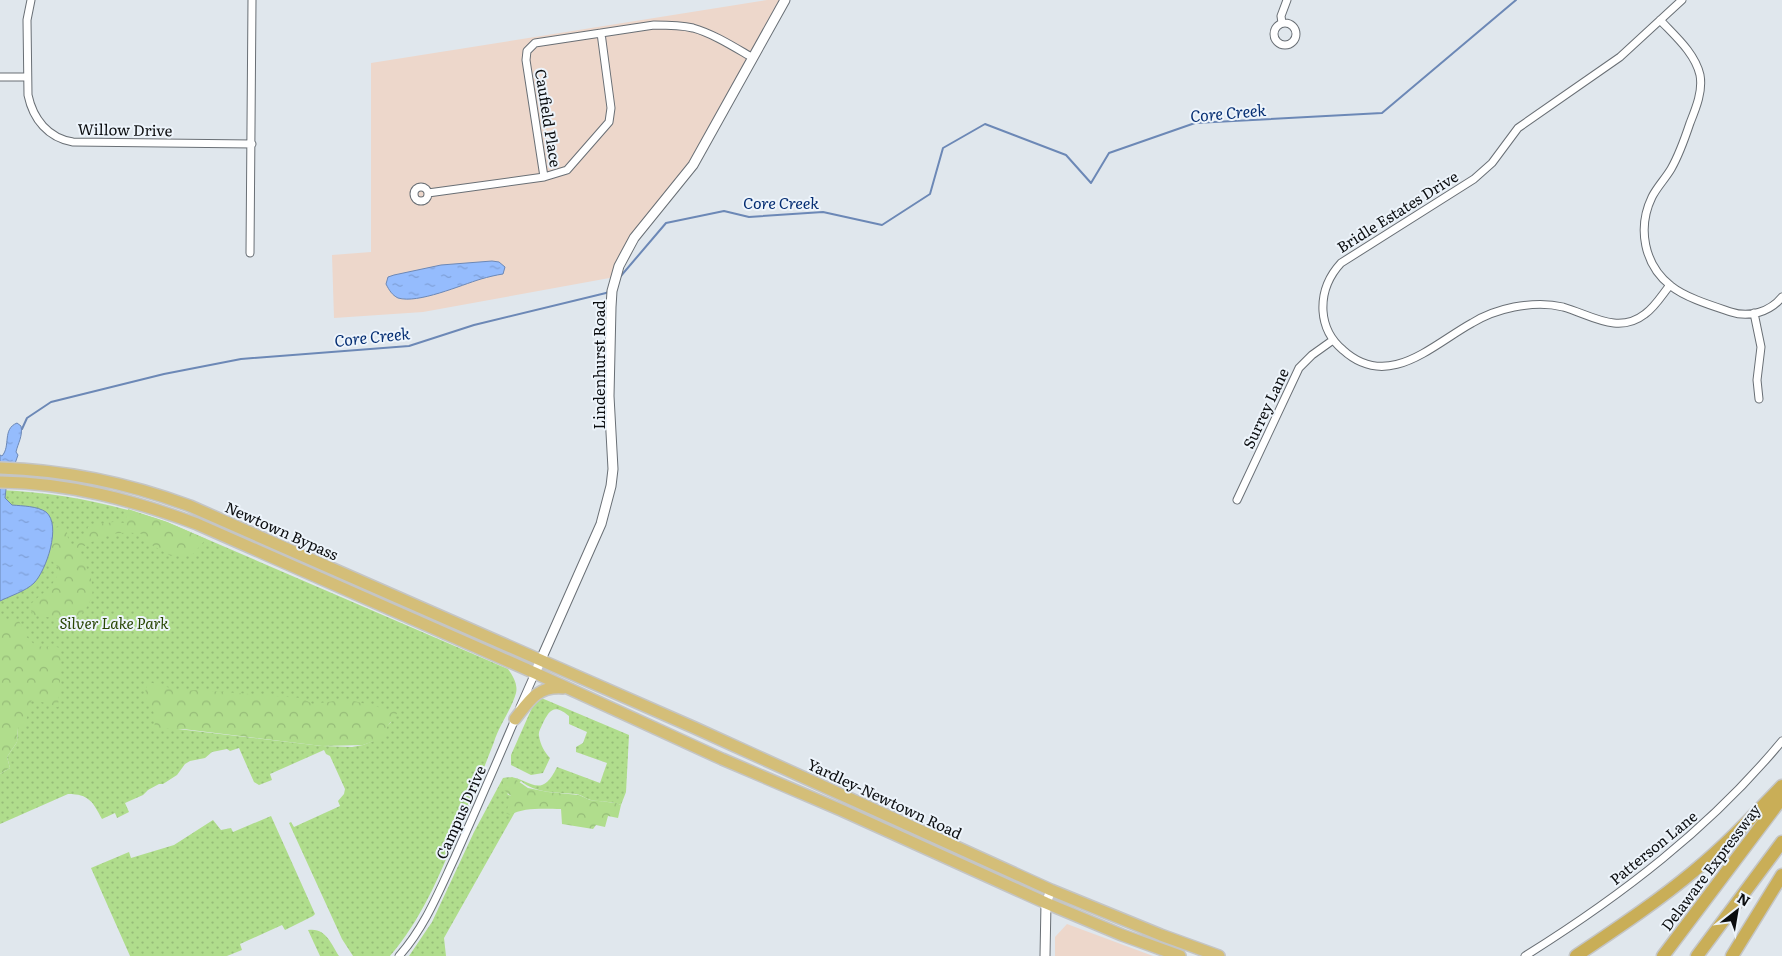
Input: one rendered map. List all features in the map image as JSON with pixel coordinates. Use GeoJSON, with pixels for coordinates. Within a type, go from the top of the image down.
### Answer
{"type":"FeatureCollection","features":[{"type":"Feature","properties":{"kind":"highway","name":"Newtown Bypass"},"geometry":{"type":"LineString","coordinates":[[0,468],[32,469],[89,476],[159,495],[237,526],[541,660]]}},
{"type":"Feature","properties":{"kind":"highway","name":"Newtown Bypass"},"geometry":{"type":"LineString","coordinates":[[0,482],[24,482],[81,489],[160,510],[230,538],[535,673]]}},
{"type":"Feature","properties":{"kind":"highway","name":"Yardley-Newtown Road"},"geometry":{"type":"LineString","coordinates":[[541,660],[1051,890],[1145,929],[1219,956]]}},
{"type":"Feature","properties":{"kind":"highway","name":"Yardley-Newtown Road"},"geometry":{"type":"LineString","coordinates":[[535,673],[722,759],[841,810],[1046,903],[1180,956]]}},
{"type":"Feature","properties":{"kind":"highway"},"geometry":{"type":"LineString","coordinates":[[515,719],[531,699],[546,688],[567,688]]}},
{"type":"Feature","properties":{"kind":"highway"},"geometry":{"type":"LineString","coordinates":[[1576,956],[1648,907],[1695,871],[1742,828],[1782,786]]}},
{"type":"Feature","properties":{"kind":"highway","name":"Delaware Expressway"},"geometry":{"type":"LineString","coordinates":[[1663,956],[1782,798]]}},
{"type":"Feature","properties":{"kind":"highway"},"geometry":{"type":"LineString","coordinates":[[1697,956],[1782,842]]}},
{"type":"Feature","properties":{"kind":"highway"},"geometry":{"type":"LineString","coordinates":[[1732,956],[1782,875]]}},
{"type":"Feature","properties":{"kind":"highway"},"geometry":{"type":"LineString","coordinates":[[1152,946],[1169,956]]}},
{"type":"Feature","properties":{"kind":"street","name":"Willow Drive"},"geometry":{"type":"LineString","coordinates":[[31,0],[27,20],[28,95],[34,113],[50,132],[64,140],[73,142],[252,144]]}},
{"type":"Feature","properties":{"kind":"street"},"geometry":{"type":"LineString","coordinates":[[250,253],[252,0]]}},
{"type":"Feature","properties":{"kind":"street","name":"Lindenhurst Road"},"geometry":{"type":"LineString","coordinates":[[535,673],[601,524],[611,486],[613,469],[609,396],[612,291],[615,276],[634,238],[693,165],[785,0]]}},
{"type":"Feature","properties":{"kind":"street"},"geometry":{"type":"LineString","coordinates":[[1282,23],[1281,16],[1288,0]]}},
{"type":"Feature","properties":{"kind":"street","name":"Bridle Estates Drive"},"geometry":{"type":"LineString","coordinates":[[1670,285],[1647,313],[1631,322],[1611,324],[1578,312],[1554,306],[1516,306],[1489,314],[1412,360],[1391,366],[1370,365],[1346,353],[1333,340],[1324,321],[1323,299],[1331,276],[1341,262],[1474,178],[1492,163],[1506,143],[1526,122],[1620,57],[1682,0]]}},
{"type":"Feature","properties":{"kind":"street"},"geometry":{"type":"LineString","coordinates":[[1660,20],[1694,58],[1701,82],[1696,109],[1679,153],[1672,168],[1652,196],[1644,220],[1644,236],[1648,255],[1657,272],[1670,285],[1716,307],[1735,313],[1754,314],[1769,308],[1782,297]]}},
{"type":"Feature","properties":{"kind":"street","name":"Caufield Place"},"geometry":{"type":"LineString","coordinates":[[544,178],[526,60],[527,51],[535,43],[654,25],[693,28],[752,58]]}},
{"type":"Feature","properties":{"kind":"street","name":"Caufield Place"},"geometry":{"type":"LineString","coordinates":[[428,192],[544,178],[567,170],[609,122],[611,108],[601,33]]}},
{"type":"Feature","properties":{"kind":"street"},"geometry":{"type":"LineString","coordinates":[[0,77],[27,77]]}},
{"type":"Feature","properties":{"kind":"street"},"geometry":{"type":"LineString","coordinates":[[1754,314],[1761,347],[1757,380],[1759,399]]}},
{"type":"Feature","properties":{"kind":"street","name":"Surrey Lane"},"geometry":{"type":"LineString","coordinates":[[1237,500],[1299,368],[1333,340]]}},
{"type":"Feature","properties":{"kind":"street","name":"Campus Drive"},"geometry":{"type":"LineString","coordinates":[[399,956],[418,932],[434,902],[482,798],[535,673]]}},
{"type":"Feature","properties":{"kind":"street","name":"Patterson Lane"},"geometry":{"type":"LineString","coordinates":[[1525,956],[1603,904],[1668,855],[1722,808],[1782,741]]}},
{"type":"Feature","properties":{"kind":"street"},"geometry":{"type":"LineString","coordinates":[[1045,956],[1046,903],[1051,890]]}},
{"type":"Feature","properties":{"kind":"shaded area"},"geometry":{"type":"Polygon","coordinates":[[[767,0],[785,0],[707,141],[643,226],[615,277],[423,312],[334,318],[332,255],[371,252],[371,63],[767,0]]]}},
{"type":"Feature","properties":{"kind":"shaded area"},"geometry":{"type":"Polygon","coordinates":[[[1067,924],[1153,956],[1055,956],[1055,937],[1067,924]]]}},
{"type":"Feature","properties":{"kind":"green space","name":"Silver Lake Park"},"geometry":{"type":"Polygon","coordinates":[[[0,490],[65,496],[125,509],[167,522],[508,669],[515,680],[516,686],[514,699],[496,736],[436,882],[411,928],[390,956],[353,956],[342,939],[289,823],[291,822],[294,827],[340,806],[338,801],[344,794],[345,789],[330,756],[324,750],[270,774],[272,780],[259,785],[254,782],[239,748],[230,751],[227,749],[212,752],[205,758],[190,761],[185,764],[177,775],[125,803],[129,812],[117,818],[115,813],[102,819],[96,808],[86,797],[68,794],[0,824],[0,774],[10,768],[7,757],[17,742],[18,728],[0,710],[0,490]],[[391,722],[178,729],[322,746],[352,747],[373,741],[391,722]]]}},
{"type":"Feature","properties":{"kind":"green space"},"geometry":{"type":"Polygon","coordinates":[[[128,509],[167,522],[206,539],[193,554],[171,556],[148,543],[143,534],[117,533],[102,537],[78,550],[88,570],[93,587],[89,604],[83,612],[74,621],[33,615],[29,606],[52,585],[58,574],[59,568],[48,557],[53,528],[66,526],[70,551],[84,539],[88,527],[113,522],[125,523],[128,509]]]}},
{"type":"Feature","properties":{"kind":"green space"},"geometry":{"type":"Polygon","coordinates":[[[6,619],[19,621],[29,640],[33,643],[42,647],[60,648],[61,669],[58,707],[32,699],[25,724],[18,728],[17,742],[7,757],[10,768],[0,774],[0,621],[6,619]]]}},
{"type":"Feature","properties":{"kind":"green space"},"geometry":{"type":"Polygon","coordinates":[[[149,682],[181,691],[197,690],[301,698],[313,704],[354,701],[398,712],[387,727],[385,737],[363,745],[322,746],[175,728],[154,730],[155,717],[145,693],[149,682]]]}},
{"type":"Feature","properties":{"kind":"green space"},"geometry":{"type":"Polygon","coordinates":[[[539,697],[629,735],[626,792],[621,805],[591,800],[576,794],[540,790],[521,781],[507,794],[511,796],[515,812],[444,938],[446,956],[409,956],[432,922],[474,832],[503,778],[511,777],[538,786],[544,784],[550,778],[557,767],[600,783],[607,763],[576,752],[576,747],[583,743],[587,732],[569,724],[569,716],[556,709],[550,712],[539,732],[542,745],[550,758],[543,773],[531,775],[511,765],[511,755],[535,701],[539,697]]]}},
{"type":"Feature","properties":{"kind":"green space"},"geometry":{"type":"Polygon","coordinates":[[[512,777],[528,788],[579,795],[590,800],[616,803],[621,805],[618,818],[608,816],[605,827],[596,825],[593,829],[562,824],[561,809],[528,810],[510,815],[506,813],[511,796],[503,789],[503,782],[512,777]]]}},
{"type":"Feature","properties":{"kind":"green space"},"geometry":{"type":"Polygon","coordinates":[[[271,816],[315,914],[313,916],[285,930],[282,925],[240,944],[242,950],[227,956],[130,956],[91,868],[129,852],[131,858],[174,845],[213,820],[221,830],[231,828],[233,832],[271,816]]]}},
{"type":"Feature","properties":{"kind":"green space"},"geometry":{"type":"Polygon","coordinates":[[[308,930],[319,931],[324,934],[339,956],[320,956],[308,930]]]}},
{"type":"Feature","properties":{"kind":"water"},"geometry":{"type":"Polygon","coordinates":[[[499,262],[505,267],[503,274],[428,296],[406,299],[398,298],[386,284],[388,277],[394,275],[441,265],[499,262]]]}},
{"type":"Feature","properties":{"kind":"water"},"geometry":{"type":"Polygon","coordinates":[[[17,423],[21,426],[21,436],[16,452],[18,455],[6,489],[5,498],[12,505],[34,507],[46,512],[51,518],[53,527],[47,559],[39,577],[31,586],[0,601],[0,455],[2,456],[5,452],[10,429],[17,423]]]}},
{"type":"Feature","properties":{"kind":"waterway","name":"Core Creek"},"geometry":{"type":"LineString","coordinates":[[620,277],[666,223],[724,211],[749,217],[823,212],[882,225],[930,194],[943,148],[985,124],[1066,155],[1091,183],[1109,153],[1195,123],[1382,113],[1516,0]]}},
{"type":"Feature","properties":{"kind":"waterway","name":"Core Creek"},"geometry":{"type":"LineString","coordinates":[[22,429],[27,418],[51,402],[164,374],[241,359],[409,346],[474,325],[609,291]]}}]}
